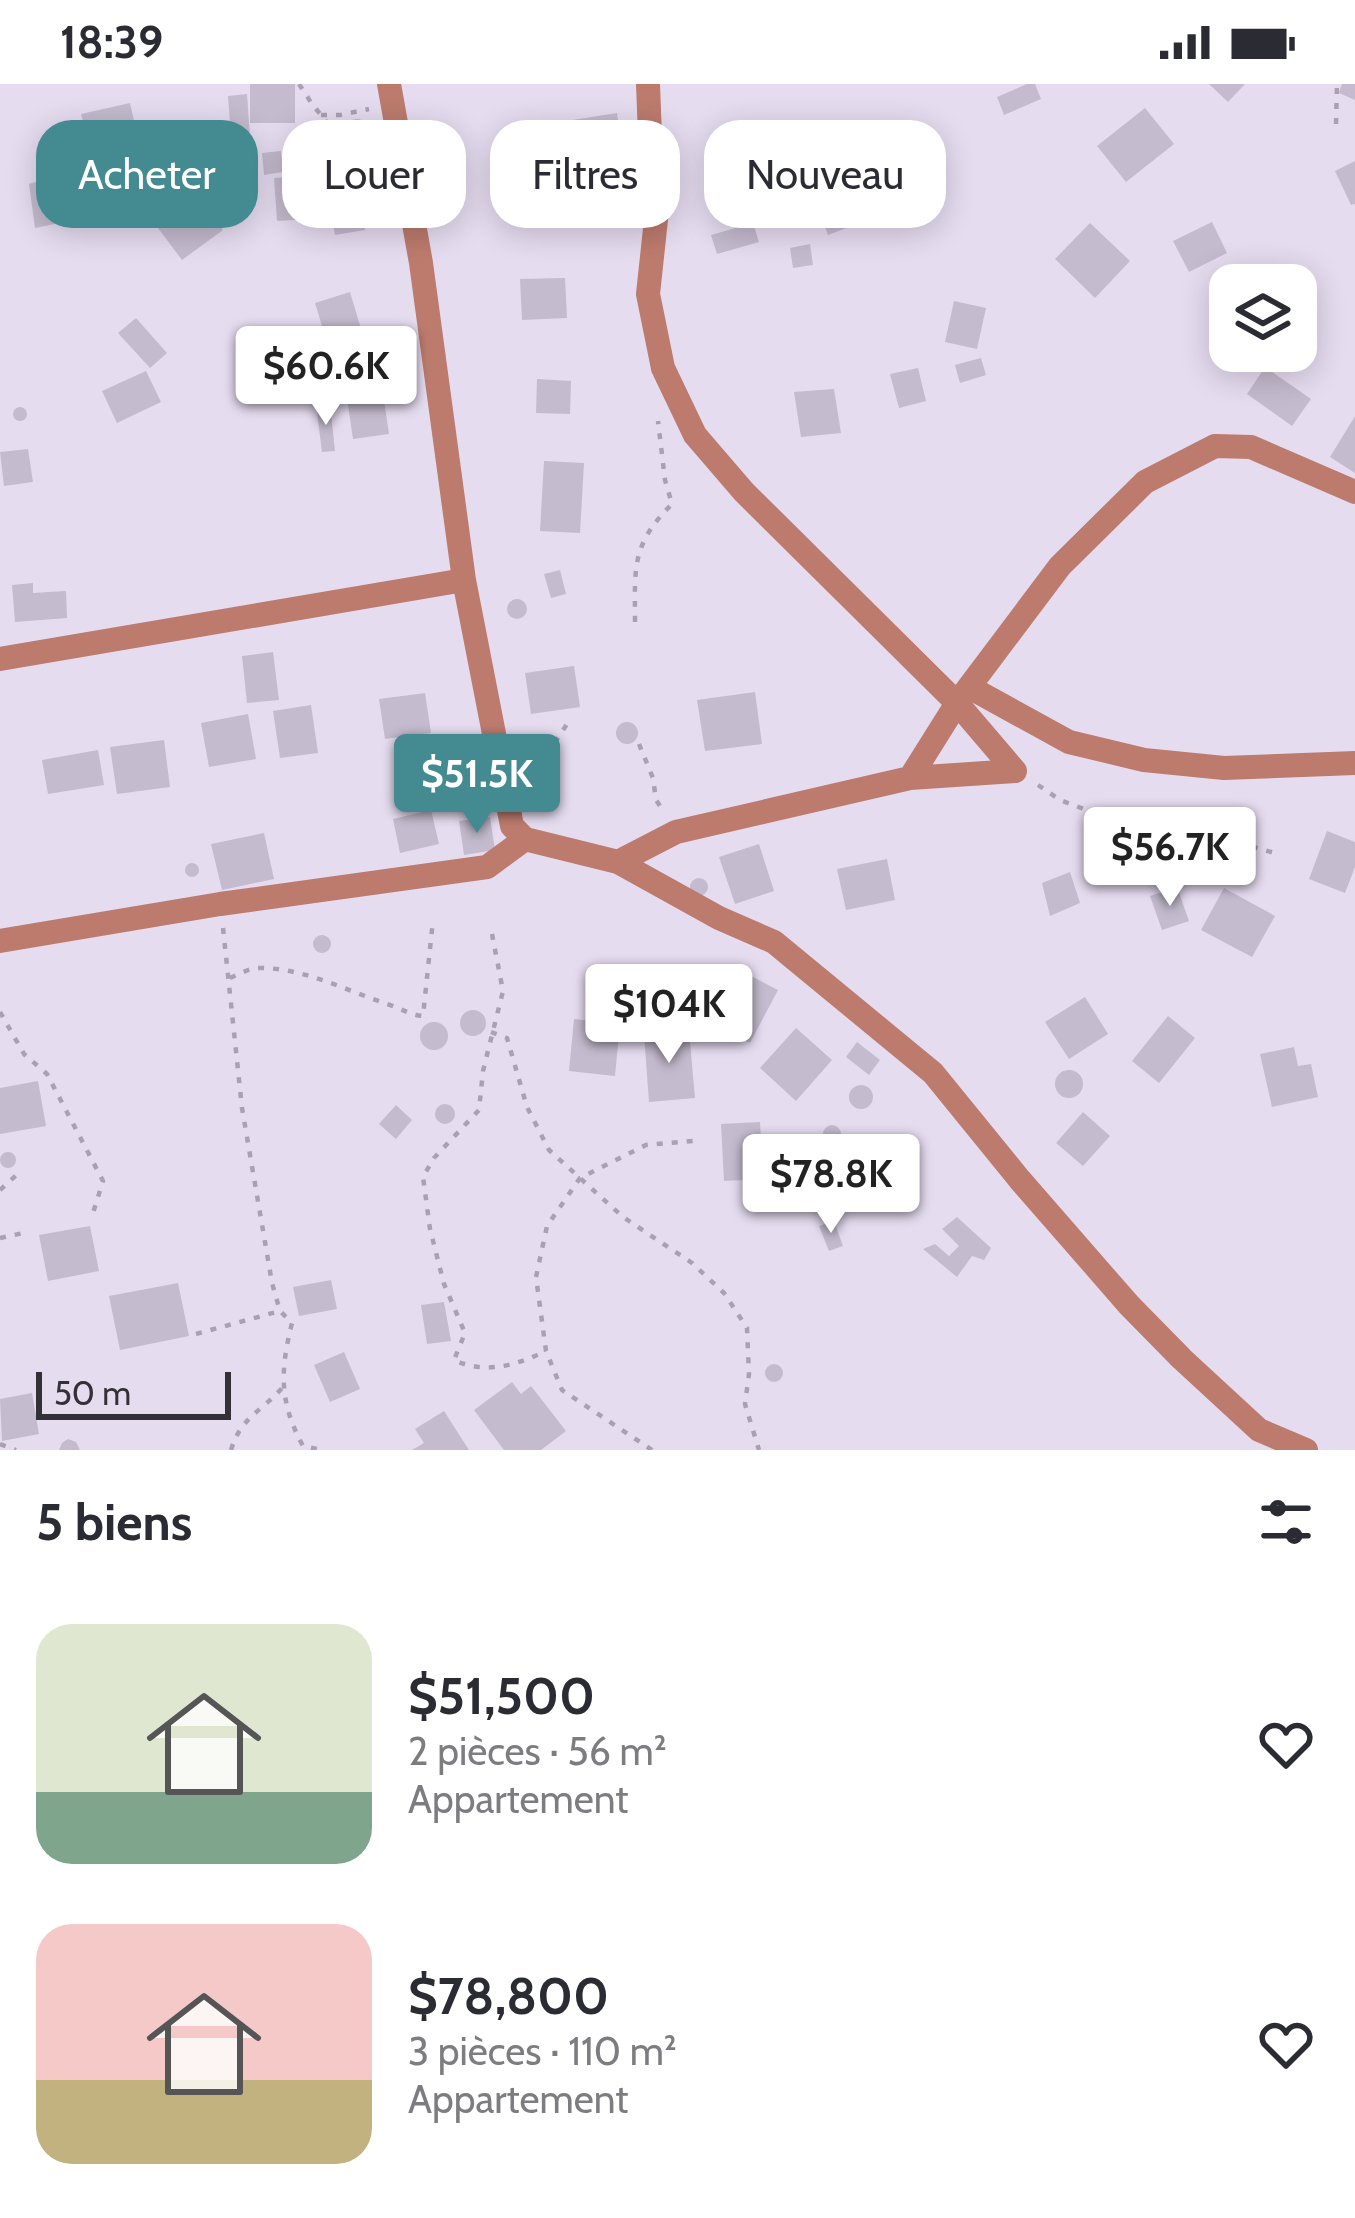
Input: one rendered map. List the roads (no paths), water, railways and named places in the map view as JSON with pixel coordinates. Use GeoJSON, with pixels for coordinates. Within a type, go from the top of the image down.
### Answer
{"type":"FeatureCollection","features":[{"type":"Feature","properties":{"kind":"street"},"geometry":{"type":"LineString","coordinates":[[618,862],[676,832],[910,778],[1015,771],[963,695],[744,492],[695,435],[663,368],[648,294],[658,201],[648,84]]}},
{"type":"Feature","properties":{"kind":"street"},"geometry":{"type":"LineString","coordinates":[[391,94],[421,263],[464,580],[512,826],[525,839],[618,862],[718,918],[774,942],[933,1073],[1020,1180],[1182,1359],[1259,1430],[1306,1450]]}},
{"type":"Feature","properties":{"kind":"street"},"geometry":{"type":"LineString","coordinates":[[910,778],[963,695],[1060,566],[1145,482],[1215,446],[1251,447],[1355,492]]}},
{"type":"Feature","properties":{"kind":"street"},"geometry":{"type":"LineString","coordinates":[[0,658],[464,580]]}},
{"type":"Feature","properties":{"kind":"street"},"geometry":{"type":"LineString","coordinates":[[963,695],[1069,742],[1144,760],[1224,768],[1355,763]]}},
{"type":"Feature","properties":{"kind":"street"},"geometry":{"type":"LineString","coordinates":[[0,941],[488,867],[525,839]]}}]}
